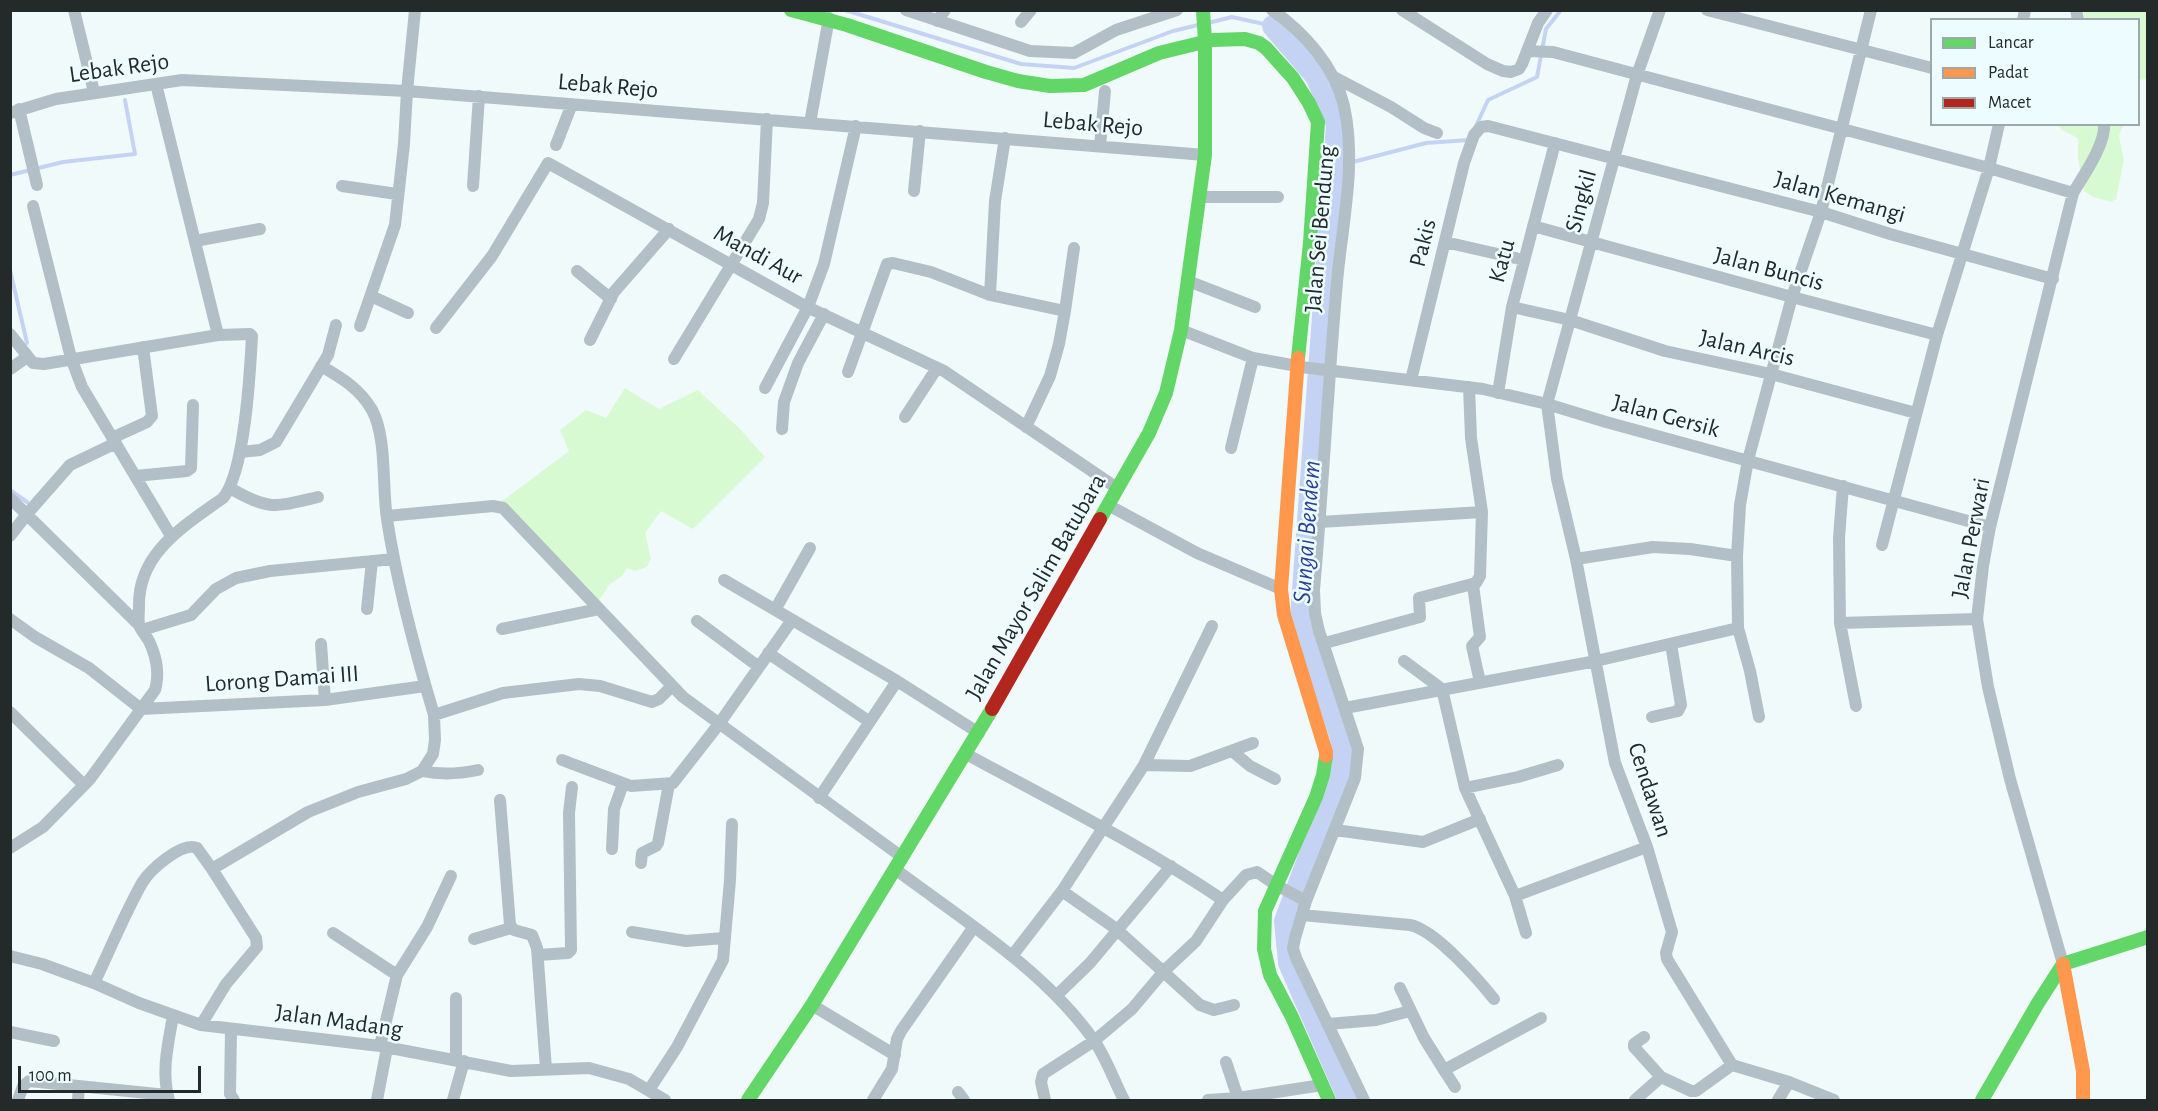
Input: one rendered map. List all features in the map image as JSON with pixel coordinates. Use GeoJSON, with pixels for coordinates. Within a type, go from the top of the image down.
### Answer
{"type":"FeatureCollection","features":[{"type":"Feature","properties":{"kind":"street"},"geometry":{"type":"LineString","coordinates":[[74,10],[94,92]]}},
{"type":"Feature","properties":{"kind":"street"},"geometry":{"type":"LineString","coordinates":[[360,326],[395,225],[397,194],[405,144],[407,91],[415,10]]}},
{"type":"Feature","properties":{"kind":"street"},"geometry":{"type":"LineString","coordinates":[[791,10],[829,18],[979,71],[1029,84],[1069,87],[1100,81],[1132,64],[1205,38],[1259,43],[1269,50],[1280,63],[1315,111],[1318,122],[1310,243],[1281,589],[1284,615],[1326,752],[1323,778],[1279,887],[1265,911],[1263,929],[1264,949],[1270,975],[1292,1017],[1329,1101]]}},
{"type":"Feature","properties":{"kind":"street"},"geometry":{"type":"LineString","coordinates":[[906,10],[941,16],[1030,51],[1074,52],[1116,30],[1177,10]]}},
{"type":"Feature","properties":{"kind":"street"},"geometry":{"type":"LineString","coordinates":[[1021,22],[1031,10]]}},
{"type":"Feature","properties":{"kind":"street","name":"Jalan Sei Bendung"},"geometry":{"type":"LineString","coordinates":[[1272,10],[1292,24],[1311,45],[1334,77],[1344,106],[1350,149],[1328,371],[1314,590],[1319,631],[1325,643],[1358,749],[1358,758],[1355,778],[1304,900],[1293,948],[1364,1101]]}},
{"type":"Feature","properties":{"kind":"street"},"geometry":{"type":"LineString","coordinates":[[1402,10],[1487,64],[1511,72],[1519,69],[1531,51],[1538,23],[1547,10]]}},
{"type":"Feature","properties":{"kind":"street","name":"Singkil"},"geometry":{"type":"LineString","coordinates":[[1547,404],[1637,75],[1660,10]]}},
{"type":"Feature","properties":{"kind":"street"},"geometry":{"type":"LineString","coordinates":[[1707,10],[1930,68]]}},
{"type":"Feature","properties":{"kind":"street"},"geometry":{"type":"LineString","coordinates":[[1759,717],[1750,671],[1738,628],[1737,556],[1740,505],[1748,460],[1792,297],[1821,212],[1871,10]]}},
{"type":"Feature","properties":{"kind":"street","name":"Jalan Mayor Salim Batubara"},"geometry":{"type":"LineString","coordinates":[[748,1101],[812,1005],[979,733],[1149,433],[1166,393],[1181,330],[1205,155],[1203,11]]}},
{"type":"Feature","properties":{"kind":"street"},"geometry":{"type":"LineString","coordinates":[[810,123],[829,18]]}},
{"type":"Feature","properties":{"kind":"street"},"geometry":{"type":"LineString","coordinates":[[1531,51],[1548,52],[1637,75],[1989,168],[2073,194]]}},
{"type":"Feature","properties":{"kind":"street"},"geometry":{"type":"LineString","coordinates":[[1334,77],[1391,107],[1424,128],[1437,133]]}},
{"type":"Feature","properties":{"kind":"street","name":"Lebak Rejo"},"geometry":{"type":"LineString","coordinates":[[15,111],[56,99],[182,80],[478,96],[1205,155]]}},
{"type":"Feature","properties":{"kind":"street"},"geometry":{"type":"LineString","coordinates":[[156,84],[218,335]]}},
{"type":"Feature","properties":{"kind":"street"},"geometry":{"type":"LineString","coordinates":[[1100,146],[1105,91]]}},
{"type":"Feature","properties":{"kind":"street"},"geometry":{"type":"LineString","coordinates":[[473,186],[478,96]]}},
{"type":"Feature","properties":{"kind":"street"},"geometry":{"type":"LineString","coordinates":[[556,145],[572,104]]}},
{"type":"Feature","properties":{"kind":"street"},"geometry":{"type":"LineString","coordinates":[[15,111],[35,174]]}},
{"type":"Feature","properties":{"kind":"street"},"geometry":{"type":"LineString","coordinates":[[674,359],[759,219],[762,211],[767,119]]}},
{"type":"Feature","properties":{"kind":"street"},"geometry":{"type":"LineString","coordinates":[[765,388],[808,307],[824,264],[856,126]]}},
{"type":"Feature","properties":{"kind":"street","name":"Pakis"},"geometry":{"type":"LineString","coordinates":[[1411,380],[1464,163],[1477,130],[1481,126],[1488,126]]}},
{"type":"Feature","properties":{"kind":"street","name":"Jalan Kemangi"},"geometry":{"type":"LineString","coordinates":[[1488,126],[1821,212],[1890,234],[2053,279]]}},
{"type":"Feature","properties":{"kind":"street"},"geometry":{"type":"LineString","coordinates":[[1882,545],[1937,334],[1989,168],[1999,126]]}},
{"type":"Feature","properties":{"kind":"street","name":"Jalan Perwari"},"geometry":{"type":"LineString","coordinates":[[2063,964],[2010,779],[1988,687],[1977,619],[1990,527],[2073,194],[2100,144],[2104,126]]}},
{"type":"Feature","properties":{"kind":"street"},"geometry":{"type":"LineString","coordinates":[[914,191],[920,131]]}},
{"type":"Feature","properties":{"kind":"street"},"geometry":{"type":"LineString","coordinates":[[990,295],[995,201],[1005,138]]}},
{"type":"Feature","properties":{"kind":"street","name":"Katu"},"geometry":{"type":"LineString","coordinates":[[1498,393],[1512,307],[1555,143]]}},
{"type":"Feature","properties":{"kind":"street","name":"Mandi Aur"},"geometry":{"type":"LineString","coordinates":[[436,328],[492,256],[549,162],[808,307],[937,368],[1117,489]]}},
{"type":"Feature","properties":{"kind":"street"},"geometry":{"type":"LineString","coordinates":[[342,186],[397,194]]}},
{"type":"Feature","properties":{"kind":"street"},"geometry":{"type":"LineString","coordinates":[[1199,197],[1278,196]]}},
{"type":"Feature","properties":{"kind":"street"},"geometry":{"type":"LineString","coordinates":[[33,206],[71,358],[82,387],[171,536]]}},
{"type":"Feature","properties":{"kind":"street","name":"Jalan Buncis"},"geometry":{"type":"LineString","coordinates":[[1533,226],[1937,334]]}},
{"type":"Feature","properties":{"kind":"street"},"geometry":{"type":"LineString","coordinates":[[195,241],[260,229]]}},
{"type":"Feature","properties":{"kind":"street"},"geometry":{"type":"LineString","coordinates":[[590,340],[614,292],[669,229]]}},
{"type":"Feature","properties":{"kind":"street"},"geometry":{"type":"LineString","coordinates":[[1445,242],[1524,260]]}},
{"type":"Feature","properties":{"kind":"street"},"geometry":{"type":"LineString","coordinates":[[1026,427],[1050,375],[1059,344],[1074,248]]}},
{"type":"Feature","properties":{"kind":"street"},"geometry":{"type":"LineString","coordinates":[[848,372],[886,267],[890,263],[931,272],[990,295],[1065,311]]}},
{"type":"Feature","properties":{"kind":"street"},"geometry":{"type":"LineString","coordinates":[[577,271],[611,299]]}},
{"type":"Feature","properties":{"kind":"street"},"geometry":{"type":"LineString","coordinates":[[1188,281],[1255,307]]}},
{"type":"Feature","properties":{"kind":"street"},"geometry":{"type":"LineString","coordinates":[[371,296],[408,313]]}},
{"type":"Feature","properties":{"kind":"street","name":"Jalan Arcis"},"geometry":{"type":"LineString","coordinates":[[1512,307],[1570,320],[1665,351],[1771,374],[1916,413]]}},
{"type":"Feature","properties":{"kind":"street"},"geometry":{"type":"LineString","coordinates":[[782,429],[784,402],[798,363],[824,314]]}},
{"type":"Feature","properties":{"kind":"street"},"geometry":{"type":"LineString","coordinates":[[241,453],[260,450],[276,442],[328,355],[336,325]]}},
{"type":"Feature","properties":{"kind":"street"},"geometry":{"type":"LineString","coordinates":[[1181,330],[1253,358],[1299,366]]}},
{"type":"Feature","properties":{"kind":"street"},"geometry":{"type":"LineString","coordinates":[[10,334],[27,357],[33,363],[38,364],[218,335],[250,334],[252,336],[241,453],[230,488],[223,498],[171,536],[141,579],[139,589],[141,627]]}},
{"type":"Feature","properties":{"kind":"street"},"geometry":{"type":"LineString","coordinates":[[10,537],[70,465],[147,422],[152,416],[142,347]]}},
{"type":"Feature","properties":{"kind":"street"},"geometry":{"type":"LineString","coordinates":[[10,369],[27,357]]}},
{"type":"Feature","properties":{"kind":"street"},"geometry":{"type":"LineString","coordinates":[[1231,448],[1253,358]]}},
{"type":"Feature","properties":{"kind":"street"},"geometry":{"type":"LineString","coordinates":[[212,869],[308,812],[358,792],[406,779],[422,771],[433,754],[434,715],[394,559],[387,516],[380,432],[373,412],[362,394],[346,380],[321,366]]}},
{"type":"Feature","properties":{"kind":"street","name":"Jalan Gersik"},"geometry":{"type":"LineString","coordinates":[[1299,366],[1469,387],[1547,404],[1990,527]]}},
{"type":"Feature","properties":{"kind":"street"},"geometry":{"type":"LineString","coordinates":[[905,417],[937,368]]}},
{"type":"Feature","properties":{"kind":"street"},"geometry":{"type":"LineString","coordinates":[[1325,643],[1420,617],[1419,597],[1473,585],[1479,580],[1482,512],[1472,438],[1469,387]]}},
{"type":"Feature","properties":{"kind":"street","name":"Cendawan"},"geometry":{"type":"LineString","coordinates":[[1547,404],[1557,479],[1576,559],[1615,763],[1647,848],[1672,932],[1666,953],[1667,959],[1732,1065]]}},
{"type":"Feature","properties":{"kind":"street"},"geometry":{"type":"LineString","coordinates":[[135,476],[187,471],[191,468],[193,405]]}},
{"type":"Feature","properties":{"kind":"street"},"geometry":{"type":"LineString","coordinates":[[1843,486],[1839,538],[1840,623],[1856,706]]}},
{"type":"Feature","properties":{"kind":"street"},"geometry":{"type":"LineString","coordinates":[[230,488],[254,503],[267,505],[282,506],[318,497]]}},
{"type":"Feature","properties":{"kind":"street"},"geometry":{"type":"LineString","coordinates":[[10,498],[141,627],[156,658],[157,682],[155,690],[114,748],[84,785],[44,827],[10,848]]}},
{"type":"Feature","properties":{"kind":"street"},"geometry":{"type":"LineString","coordinates":[[1108,505],[1197,553],[1281,589]]}},
{"type":"Feature","properties":{"kind":"street"},"geometry":{"type":"LineString","coordinates":[[387,516],[493,506],[503,508],[672,687],[819,798],[899,863],[973,928],[1012,956],[1057,995],[1094,1041],[1124,1101]]}},
{"type":"Feature","properties":{"kind":"street"},"geometry":{"type":"LineString","coordinates":[[1320,522],[1482,512]]}},
{"type":"Feature","properties":{"kind":"street"},"geometry":{"type":"LineString","coordinates":[[1576,559],[1653,547],[1690,549],[1737,556]]}},
{"type":"Feature","properties":{"kind":"street"},"geometry":{"type":"LineString","coordinates":[[775,610],[810,548]]}},
{"type":"Feature","properties":{"kind":"street"},"geometry":{"type":"LineString","coordinates":[[141,627],[191,615],[216,589],[236,578],[270,571],[394,559]]}},
{"type":"Feature","properties":{"kind":"street"},"geometry":{"type":"LineString","coordinates":[[367,609],[372,561]]}},
{"type":"Feature","properties":{"kind":"street"},"geometry":{"type":"LineString","coordinates":[[724,580],[897,681],[979,733]]}},
{"type":"Feature","properties":{"kind":"street"},"geometry":{"type":"LineString","coordinates":[[1473,585],[1480,638],[1472,646],[1480,682]]}},
{"type":"Feature","properties":{"kind":"street"},"geometry":{"type":"LineString","coordinates":[[502,629],[599,609]]}},
{"type":"Feature","properties":{"kind":"street"},"geometry":{"type":"LineString","coordinates":[[10,619],[35,637],[88,668],[141,709]]}},
{"type":"Feature","properties":{"kind":"street"},"geometry":{"type":"LineString","coordinates":[[1840,623],[1977,619]]}},
{"type":"Feature","properties":{"kind":"street"},"geometry":{"type":"LineString","coordinates":[[562,760],[632,786],[669,784],[676,781],[792,620]]}},
{"type":"Feature","properties":{"kind":"street"},"geometry":{"type":"LineString","coordinates":[[697,621],[759,667]]}},
{"type":"Feature","properties":{"kind":"street"},"geometry":{"type":"LineString","coordinates":[[1012,956],[1062,891],[1144,765],[1212,626]]}},
{"type":"Feature","properties":{"kind":"street"},"geometry":{"type":"LineString","coordinates":[[1345,708],[1596,661],[1738,628]]}},
{"type":"Feature","properties":{"kind":"street"},"geometry":{"type":"LineString","coordinates":[[321,644],[325,700]]}},
{"type":"Feature","properties":{"kind":"street"},"geometry":{"type":"LineString","coordinates":[[1652,717],[1678,711],[1682,705],[1671,644]]}},
{"type":"Feature","properties":{"kind":"street"},"geometry":{"type":"LineString","coordinates":[[768,653],[870,722]]}},
{"type":"Feature","properties":{"kind":"street"},"geometry":{"type":"LineString","coordinates":[[1404,661],[1442,689],[1465,788],[1515,896],[1526,933]]}},
{"type":"Feature","properties":{"kind":"street"},"geometry":{"type":"LineString","coordinates":[[819,798],[897,681]]}},
{"type":"Feature","properties":{"kind":"street"},"geometry":{"type":"LineString","coordinates":[[434,715],[503,693],[579,684],[600,686],[651,702],[659,699],[672,687]]}},
{"type":"Feature","properties":{"kind":"street","name":"Lorong Damai III"},"geometry":{"type":"LineString","coordinates":[[141,709],[325,700],[425,686]]}},
{"type":"Feature","properties":{"kind":"street"},"geometry":{"type":"LineString","coordinates":[[10,712],[84,785]]}},
{"type":"Feature","properties":{"kind":"street"},"geometry":{"type":"LineString","coordinates":[[1144,765],[1190,766],[1253,743]]}},
{"type":"Feature","properties":{"kind":"street"},"geometry":{"type":"LineString","coordinates":[[1232,751],[1250,766],[1275,779]]}},
{"type":"Feature","properties":{"kind":"street"},"geometry":{"type":"LineString","coordinates":[[966,754],[1171,866],[1223,900]]}},
{"type":"Feature","properties":{"kind":"street"},"geometry":{"type":"LineString","coordinates":[[1465,788],[1518,777],[1558,765]]}},
{"type":"Feature","properties":{"kind":"street"},"geometry":{"type":"LineString","coordinates":[[422,771],[462,774],[478,770]]}},
{"type":"Feature","properties":{"kind":"street"},"geometry":{"type":"LineString","coordinates":[[612,849],[614,809],[623,784]]}},
{"type":"Feature","properties":{"kind":"street"},"geometry":{"type":"LineString","coordinates":[[641,863],[642,853],[657,844],[669,784]]}},
{"type":"Feature","properties":{"kind":"street"},"geometry":{"type":"LineString","coordinates":[[538,955],[568,953],[571,950],[569,813],[572,787]]}},
{"type":"Feature","properties":{"kind":"street"},"geometry":{"type":"LineString","coordinates":[[500,800],[511,928]]}},
{"type":"Feature","properties":{"kind":"street"},"geometry":{"type":"LineString","coordinates":[[1335,830],[1423,842],[1480,819]]}},
{"type":"Feature","properties":{"kind":"street"},"geometry":{"type":"LineString","coordinates":[[649,1090],[677,1047],[723,960],[732,824]]}},
{"type":"Feature","properties":{"kind":"street"},"geometry":{"type":"LineString","coordinates":[[94,983],[143,881],[175,852],[193,846],[197,848],[212,869],[256,939],[257,947],[226,984],[201,1025]]}},
{"type":"Feature","properties":{"kind":"street"},"geometry":{"type":"LineString","coordinates":[[1515,896],[1647,848]]}},
{"type":"Feature","properties":{"kind":"street"},"geometry":{"type":"LineString","coordinates":[[1057,995],[1090,963],[1171,866]]}},
{"type":"Feature","properties":{"kind":"street"},"geometry":{"type":"LineString","coordinates":[[1045,1101],[1041,1082],[1043,1074],[1094,1041],[1132,1009],[1164,971],[1196,941],[1223,900],[1250,872],[1257,872],[1304,900]]}},
{"type":"Feature","properties":{"kind":"street"},"geometry":{"type":"LineString","coordinates":[[378,1101],[383,1047],[397,975],[427,927],[451,876]]}},
{"type":"Feature","properties":{"kind":"street"},"geometry":{"type":"LineString","coordinates":[[1062,891],[1117,929],[1205,1008],[1214,1010],[1234,1005]]}},
{"type":"Feature","properties":{"kind":"street"},"geometry":{"type":"LineString","coordinates":[[1302,915],[1414,925],[1451,951],[1494,999]]}},
{"type":"Feature","properties":{"kind":"street"},"geometry":{"type":"LineString","coordinates":[[474,939],[511,928],[532,935],[538,955],[546,1069]]}},
{"type":"Feature","properties":{"kind":"street"},"geometry":{"type":"LineString","coordinates":[[873,1101],[889,1075],[901,1031],[973,928]]}},
{"type":"Feature","properties":{"kind":"street"},"geometry":{"type":"LineString","coordinates":[[632,932],[687,941],[724,938]]}},
{"type":"Feature","properties":{"kind":"street"},"geometry":{"type":"LineString","coordinates":[[333,933],[397,975]]}},
{"type":"Feature","properties":{"kind":"street"},"geometry":{"type":"LineString","coordinates":[[1982,1101],[2063,964],[2148,937]]}},
{"type":"Feature","properties":{"kind":"street","name":"Jalan Madang"},"geometry":{"type":"LineString","coordinates":[[10,956],[42,964],[94,983],[173,1017],[201,1025],[383,1047],[511,1071],[590,1068],[628,1079],[665,1101]]}},
{"type":"Feature","properties":{"kind":"street"},"geometry":{"type":"LineString","coordinates":[[2063,964],[2082,1071],[2083,1101]]}},
{"type":"Feature","properties":{"kind":"street"},"geometry":{"type":"LineString","coordinates":[[1400,988],[1410,1011],[1455,1087]]}},
{"type":"Feature","properties":{"kind":"street"},"geometry":{"type":"LineString","coordinates":[[453,1101],[460,1061],[456,998]]}},
{"type":"Feature","properties":{"kind":"street"},"geometry":{"type":"LineString","coordinates":[[812,1005],[895,1055]]}},
{"type":"Feature","properties":{"kind":"street"},"geometry":{"type":"LineString","coordinates":[[1328,1024],[1376,1020],[1410,1011]]}},
{"type":"Feature","properties":{"kind":"street"},"geometry":{"type":"LineString","coordinates":[[18,1101],[23,1086],[29,1081],[168,1098],[165,1085],[167,1048],[173,1017]]}},
{"type":"Feature","properties":{"kind":"street"},"geometry":{"type":"LineString","coordinates":[[1444,1070],[1541,1018]]}},
{"type":"Feature","properties":{"kind":"street"},"geometry":{"type":"LineString","coordinates":[[231,1029],[230,1094],[234,1101]]}},
{"type":"Feature","properties":{"kind":"street"},"geometry":{"type":"LineString","coordinates":[[10,1032],[54,1041]]}},
{"type":"Feature","properties":{"kind":"street"},"geometry":{"type":"LineString","coordinates":[[1644,1037],[1634,1046],[1661,1077],[1691,1091],[1696,1091],[1732,1065],[1789,1082],[1834,1101]]}},
{"type":"Feature","properties":{"kind":"street"},"geometry":{"type":"LineString","coordinates":[[1226,1062],[1238,1098]]}},
{"type":"Feature","properties":{"kind":"street"},"geometry":{"type":"LineString","coordinates":[[1635,1101],[1661,1077]]}},
{"type":"Feature","properties":{"kind":"street"},"geometry":{"type":"LineString","coordinates":[[1778,1101],[1789,1082]]}},
{"type":"Feature","properties":{"kind":"street"},"geometry":{"type":"LineString","coordinates":[[1209,1101],[1322,1085]]}},
{"type":"Feature","properties":{"kind":"street"},"geometry":{"type":"LineString","coordinates":[[78,1101],[79,1086]]}},
{"type":"Feature","properties":{"kind":"green space"},"geometry":{"type":"Polygon","coordinates":[[[2083,11],[2147,11],[2147,79],[2140,80],[2140,18],[2084,18],[2083,11]]]}},
{"type":"Feature","properties":{"kind":"green space"},"geometry":{"type":"Polygon","coordinates":[[[2059,126],[2123,126],[2119,136],[2124,160],[2116,199],[2111,202],[2093,197],[2084,191],[2078,159],[2078,138],[2059,126]]]}},
{"type":"Feature","properties":{"kind":"green space"},"geometry":{"type":"Polygon","coordinates":[[[625,388],[659,409],[698,390],[739,428],[765,457],[693,529],[661,511],[645,533],[651,559],[647,567],[635,571],[627,568],[622,576],[609,585],[598,602],[501,502],[569,451],[560,430],[586,410],[606,418],[625,388]]]}},
{"type":"Feature","properties":{"kind":"waterway"},"geometry":{"type":"LineString","coordinates":[[845,10],[1021,64],[1074,68],[1173,31],[1198,25]]}},
{"type":"Feature","properties":{"kind":"waterway"},"geometry":{"type":"LineString","coordinates":[[1476,126],[1488,100],[1537,77],[1546,29],[1561,10]]}},
{"type":"Feature","properties":{"kind":"waterway"},"geometry":{"type":"LineString","coordinates":[[1208,23],[1232,17],[1273,26]]}},
{"type":"Feature","properties":{"kind":"waterway","name":"Sungai Bendem"},"geometry":{"type":"LineString","coordinates":[[1273,26],[1316,76],[1337,124],[1301,617],[1341,738],[1343,766],[1285,921],[1289,963],[1349,1100]]}},
{"type":"Feature","properties":{"kind":"waterway"},"geometry":{"type":"LineString","coordinates":[[10,175],[63,162],[135,154],[125,100]]}},
{"type":"Feature","properties":{"kind":"waterway"},"geometry":{"type":"LineString","coordinates":[[1353,162],[1426,143],[1469,140]]}},
{"type":"Feature","properties":{"kind":"waterway"},"geometry":{"type":"LineString","coordinates":[[1334,167],[1345,164]]}},
{"type":"Feature","properties":{"kind":"waterway"},"geometry":{"type":"LineString","coordinates":[[10,270],[27,343]]}},
{"type":"Feature","properties":{"kind":"waterway"},"geometry":{"type":"LineString","coordinates":[[10,490],[27,502]]}},
{"type":"Feature","properties":{"kind":"traffic: fast"},"geometry":{"type":"LineString","coordinates":[[791,10],[847,25],[986,72],[1018,81],[1050,86],[1084,85],[1159,53],[1212,40],[1245,39],[1259,43],[1293,78],[1318,122],[1310,243],[1298,358]]}},
{"type":"Feature","properties":{"kind":"traffic: fast"},"geometry":{"type":"LineString","coordinates":[[1100,519],[1149,433],[1166,393],[1181,330],[1205,155],[1203,10]]}},
{"type":"Feature","properties":{"kind":"traffic: fast"},"geometry":{"type":"LineString","coordinates":[[748,1100],[812,1005],[992,709]]}},
{"type":"Feature","properties":{"kind":"traffic: fast"},"geometry":{"type":"LineString","coordinates":[[1326,756],[1316,797],[1265,911],[1264,949],[1270,975],[1292,1017],[1329,1100]]}},
{"type":"Feature","properties":{"kind":"traffic: fast"},"geometry":{"type":"LineString","coordinates":[[1982,1100],[2063,964],[2148,937]]}},
{"type":"Feature","properties":{"kind":"traffic: slow"},"geometry":{"type":"LineString","coordinates":[[1298,358],[1281,589],[1284,615],[1326,756]]}},
{"type":"Feature","properties":{"kind":"traffic: slow"},"geometry":{"type":"LineString","coordinates":[[2063,964],[2083,1071],[2083,1100]]}},
{"type":"Feature","properties":{"kind":"traffic: jam"},"geometry":{"type":"LineString","coordinates":[[992,709],[1100,519]]}}]}
